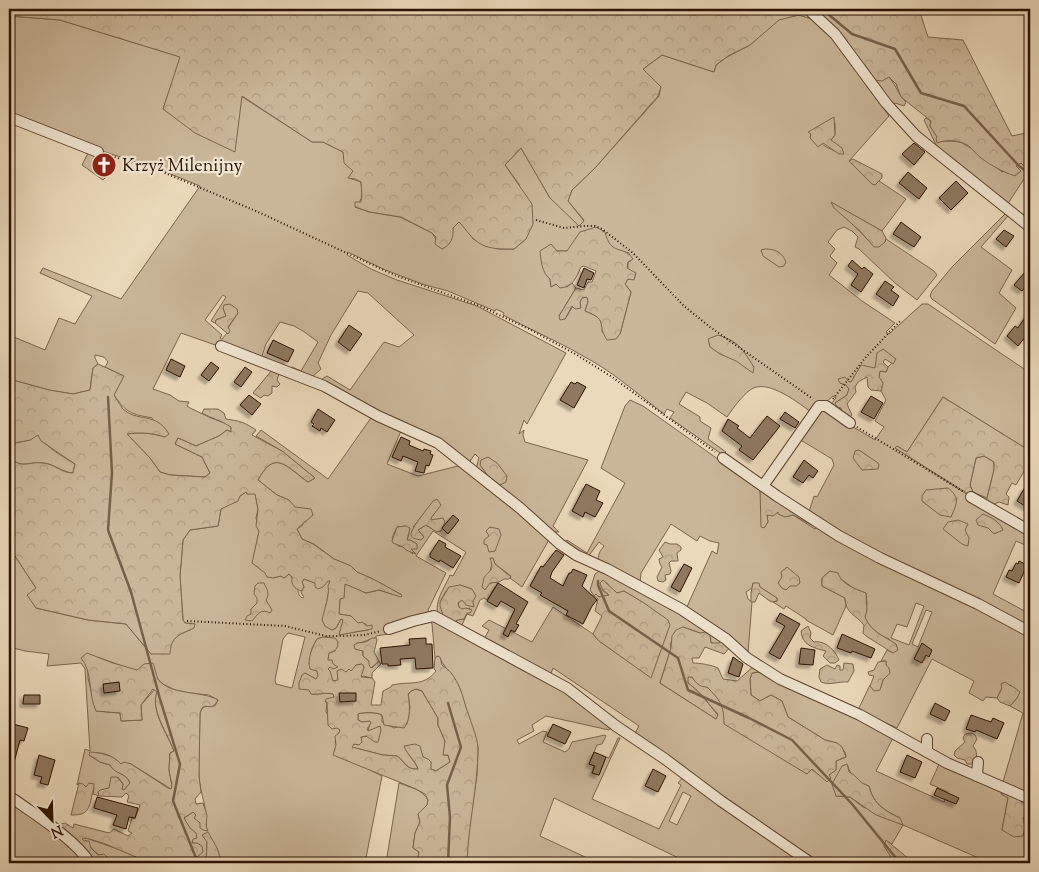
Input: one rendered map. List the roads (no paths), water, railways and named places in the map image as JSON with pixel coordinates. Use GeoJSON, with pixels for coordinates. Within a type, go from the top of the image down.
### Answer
{"type":"FeatureCollection","features":[{"type":"Feature","properties":{"kind":"street"},"geometry":{"type":"LineString","coordinates":[[808,9],[835,34],[886,103],[916,136],[1030,227]]}},
{"type":"Feature","properties":{"kind":"street"},"geometry":{"type":"LineString","coordinates":[[9,117],[98,152]]}},
{"type":"Feature","properties":{"kind":"street"},"geometry":{"type":"LineString","coordinates":[[221,346],[324,386],[378,416],[438,443],[520,508],[560,544],[576,555],[648,589],[679,607],[726,639],[740,653],[758,666],[848,707],[909,746],[927,752],[947,763],[1030,799]]}},
{"type":"Feature","properties":{"kind":"street"},"geometry":{"type":"LineString","coordinates":[[764,486],[819,406],[824,406],[850,423]]}},
{"type":"Feature","properties":{"kind":"street"},"geometry":{"type":"LineString","coordinates":[[723,458],[848,540],[880,558],[978,604],[1030,632]]}},
{"type":"Feature","properties":{"kind":"street"},"geometry":{"type":"LineString","coordinates":[[971,497],[1030,531]]}},
{"type":"Feature","properties":{"kind":"street"},"geometry":{"type":"LineString","coordinates":[[389,629],[434,616],[558,684],[811,863]]}},
{"type":"Feature","properties":{"kind":"street"},"geometry":{"type":"LineString","coordinates":[[927,739],[927,752]]}},
{"type":"Feature","properties":{"kind":"street"},"geometry":{"type":"LineString","coordinates":[[977,776],[978,762]]}},
{"type":"Feature","properties":{"kind":"street"},"geometry":{"type":"LineString","coordinates":[[9,796],[50,825],[86,856],[90,863]]}},
{"type":"Feature","properties":{"kind":"waterway"},"geometry":{"type":"LineString","coordinates":[[822,9],[852,34],[895,49],[921,93],[964,106],[1019,166],[1030,174]]}},
{"type":"Feature","properties":{"kind":"waterway"},"geometry":{"type":"LineString","coordinates":[[108,397],[112,473],[108,530],[131,592],[180,764],[173,801],[198,863]]}},
{"type":"Feature","properties":{"kind":"waterway"},"geometry":{"type":"LineString","coordinates":[[598,581],[609,611],[678,658],[688,690],[792,740],[852,804],[900,863]]}},
{"type":"Feature","properties":{"kind":"waterway"},"geometry":{"type":"LineString","coordinates":[[448,703],[461,747],[447,785],[450,817],[448,863]]}},
{"type":"Feature","properties":{"kind":"place","name":"Krzyż Milenijny"},"geometry":{"type":"Point","coordinates":[104,165]}}]}
